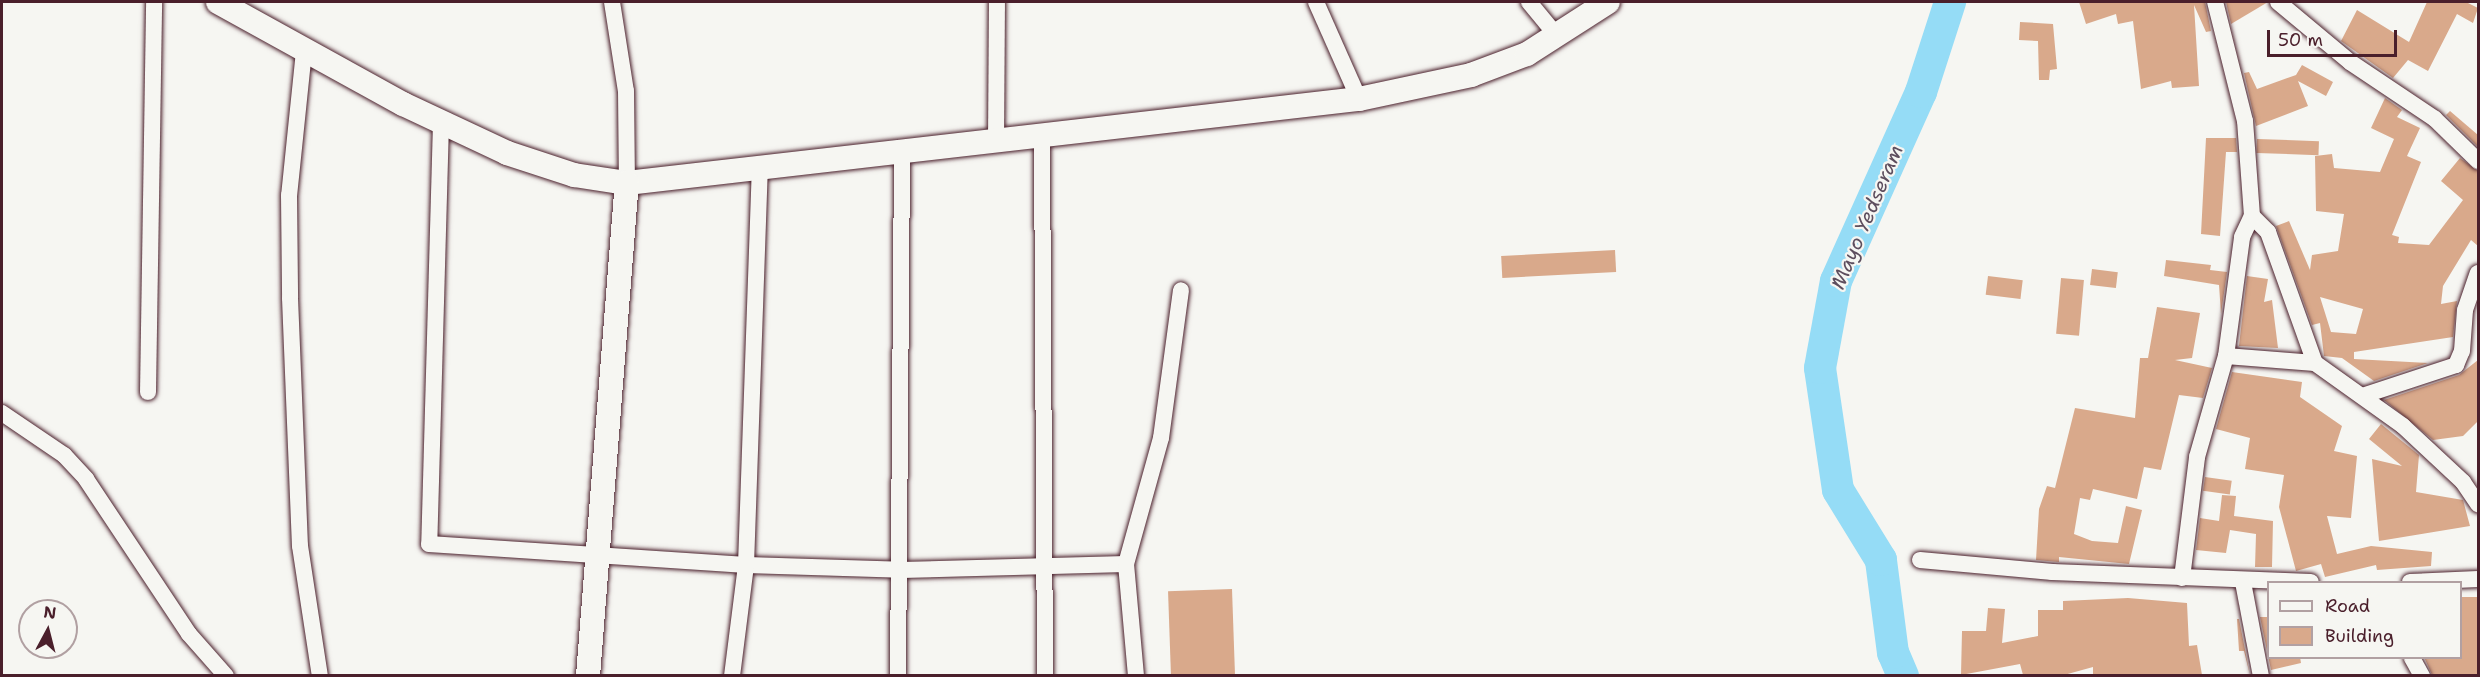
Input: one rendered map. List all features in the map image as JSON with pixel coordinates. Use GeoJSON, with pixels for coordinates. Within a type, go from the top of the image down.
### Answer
{"type":"FeatureCollection","features":[{"type":"Feature","properties":{"kind":"main road"},"geometry":{"type":"LineString","coordinates":[[218,2],[304,51],[441,123],[519,157],[593,179],[627,183],[996,142],[1042,139],[1359,99],[1471,75],[1557,36],[1608,2]]}},
{"type":"Feature","properties":{"kind":"main road"},"geometry":{"type":"LineString","coordinates":[[588,675],[627,183]]}},
{"type":"Feature","properties":{"kind":"street"},"geometry":{"type":"LineString","coordinates":[[148,392],[154,2]]}},
{"type":"Feature","properties":{"kind":"street"},"geometry":{"type":"LineString","coordinates":[[612,2],[626,91],[627,183]]}},
{"type":"Feature","properties":{"kind":"street"},"geometry":{"type":"LineString","coordinates":[[996,142],[997,2]]}},
{"type":"Feature","properties":{"kind":"street"},"geometry":{"type":"LineString","coordinates":[[1316,2],[1359,99]]}},
{"type":"Feature","properties":{"kind":"street"},"geometry":{"type":"LineString","coordinates":[[1529,2],[1557,36]]}},
{"type":"Feature","properties":{"kind":"street"},"geometry":{"type":"LineString","coordinates":[[2182,578],[2197,457],[2226,356],[2242,237],[2252,216],[2245,121],[2215,2]]}},
{"type":"Feature","properties":{"kind":"street"},"geometry":{"type":"LineString","coordinates":[[2278,2],[2350,62],[2435,119],[2478,161]]}},
{"type":"Feature","properties":{"kind":"street"},"geometry":{"type":"LineString","coordinates":[[304,51],[289,195],[290,298],[300,546],[320,675]]}},
{"type":"Feature","properties":{"kind":"street"},"geometry":{"type":"LineString","coordinates":[[441,123],[429,544],[746,565],[900,570],[1125,564]]}},
{"type":"Feature","properties":{"kind":"street"},"geometry":{"type":"LineString","coordinates":[[1042,139],[1045,675]]}},
{"type":"Feature","properties":{"kind":"street"},"geometry":{"type":"LineString","coordinates":[[898,675],[902,154]]}},
{"type":"Feature","properties":{"kind":"street"},"geometry":{"type":"LineString","coordinates":[[732,675],[746,565],[760,169]]}},
{"type":"Feature","properties":{"kind":"street"},"geometry":{"type":"LineString","coordinates":[[2252,216],[2268,232],[2314,363]]}},
{"type":"Feature","properties":{"kind":"street"},"geometry":{"type":"LineString","coordinates":[[2365,394],[2456,365],[2462,351],[2464,310],[2478,273]]}},
{"type":"Feature","properties":{"kind":"street"},"geometry":{"type":"LineString","coordinates":[[1136,675],[1125,564],[1161,438],[1181,290]]}},
{"type":"Feature","properties":{"kind":"street"},"geometry":{"type":"LineString","coordinates":[[2226,356],[2314,363],[2365,394],[2455,474],[2478,504]]}},
{"type":"Feature","properties":{"kind":"street"},"geometry":{"type":"LineString","coordinates":[[2,413],[64,455],[86,479],[189,634],[226,675]]}},
{"type":"Feature","properties":{"kind":"street"},"geometry":{"type":"LineString","coordinates":[[1920,560],[2267,582]]}},
{"type":"Feature","properties":{"kind":"street"},"geometry":{"type":"LineString","coordinates":[[2433,581],[2478,579]]}},
{"type":"Feature","properties":{"kind":"street"},"geometry":{"type":"LineString","coordinates":[[2243,582],[2261,675]]}},
{"type":"Feature","properties":{"kind":"street"},"geometry":{"type":"LineString","coordinates":[[2413,659],[2422,675]]}},
{"type":"Feature","properties":{"kind":"building"},"geometry":{"type":"Polygon","coordinates":[[[2079,2],[2205,2],[2211,31],[2206,32],[2194,5],[2199,86],[2172,88],[2171,81],[2141,89],[2133,21],[2118,24],[2116,14],[2086,24],[2079,2]]]}},
{"type":"Feature","properties":{"kind":"building"},"geometry":{"type":"Polygon","coordinates":[[[2226,2],[2268,2],[2231,24],[2226,2]]]}},
{"type":"Feature","properties":{"kind":"building"},"geometry":{"type":"Polygon","coordinates":[[[2427,2],[2466,2],[2478,8],[2473,23],[2457,14],[2428,71],[2408,60],[2393,78],[2341,41],[2357,10],[2409,42],[2427,2]]]}},
{"type":"Feature","properties":{"kind":"building"},"geometry":{"type":"Polygon","coordinates":[[[2020,22],[2053,24],[2057,69],[2050,70],[2049,80],[2039,80],[2038,41],[2019,40],[2020,22]]]}},
{"type":"Feature","properties":{"kind":"building"},"geometry":{"type":"Polygon","coordinates":[[[2302,65],[2333,82],[2326,96],[2298,81],[2308,106],[2256,126],[2244,73],[2249,72],[2257,89],[2296,75],[2302,65]]]}},
{"type":"Feature","properties":{"kind":"building"},"geometry":{"type":"Polygon","coordinates":[[[2385,98],[2402,110],[2397,117],[2420,128],[2407,156],[2421,162],[2392,235],[2399,237],[2398,243],[2429,245],[2463,200],[2441,181],[2460,158],[2478,171],[2478,246],[2471,240],[2443,286],[2441,304],[2457,301],[2453,337],[2354,352],[2354,359],[2428,363],[2374,381],[2342,358],[2324,356],[2320,323],[2312,325],[2276,226],[2289,221],[2310,270],[2312,255],[2338,251],[2344,214],[2316,211],[2315,156],[2332,154],[2334,168],[2380,172],[2394,139],[2371,128],[2385,98]],[[2320,297],[2331,332],[2356,334],[2363,309],[2320,297]]]}},
{"type":"Feature","properties":{"kind":"building"},"geometry":{"type":"Polygon","coordinates":[[[2450,111],[2478,135],[2478,147],[2446,115],[2450,111]]]}},
{"type":"Feature","properties":{"kind":"building"},"geometry":{"type":"Polygon","coordinates":[[[2206,138],[2236,138],[2237,152],[2226,152],[2220,236],[2201,234],[2206,138]]]}},
{"type":"Feature","properties":{"kind":"building"},"geometry":{"type":"Polygon","coordinates":[[[2257,139],[2319,141],[2318,155],[2257,153],[2257,139]]]}},
{"type":"Feature","properties":{"kind":"building"},"geometry":{"type":"Polygon","coordinates":[[[1615,250],[1616,272],[1502,278],[1501,256],[1615,250]]]}},
{"type":"Feature","properties":{"kind":"building"},"geometry":{"type":"Polygon","coordinates":[[[2166,260],[2211,265],[2210,270],[2227,272],[2221,314],[2219,285],[2164,276],[2166,260]]]}},
{"type":"Feature","properties":{"kind":"building"},"geometry":{"type":"Polygon","coordinates":[[[2092,269],[2118,272],[2116,288],[2090,285],[2092,269]]]}},
{"type":"Feature","properties":{"kind":"building"},"geometry":{"type":"Polygon","coordinates":[[[1988,276],[2023,280],[2020,299],[1986,295],[1988,276]]]}},
{"type":"Feature","properties":{"kind":"building"},"geometry":{"type":"Polygon","coordinates":[[[2247,276],[2268,279],[2264,302],[2272,300],[2278,348],[2239,346],[2247,276]]]}},
{"type":"Feature","properties":{"kind":"building"},"geometry":{"type":"Polygon","coordinates":[[[2061,278],[2084,280],[2079,336],[2056,334],[2061,278]]]}},
{"type":"Feature","properties":{"kind":"building"},"geometry":{"type":"Polygon","coordinates":[[[2157,307],[2200,313],[2192,358],[2175,360],[2212,368],[2203,398],[2179,395],[2161,470],[2144,467],[2137,499],[2093,489],[2090,500],[2080,498],[2074,534],[2092,541],[2118,543],[2126,506],[2142,510],[2129,564],[2059,557],[2059,562],[2036,560],[2039,509],[2047,486],[2055,488],[2075,408],[2135,418],[2140,358],[2148,358],[2157,307]]]}},
{"type":"Feature","properties":{"kind":"building"},"geometry":{"type":"Polygon","coordinates":[[[2478,360],[2478,421],[2463,436],[2433,440],[2384,400],[2459,375],[2478,360]]]}},
{"type":"Feature","properties":{"kind":"building"},"geometry":{"type":"Polygon","coordinates":[[[2232,372],[2302,382],[2300,397],[2342,426],[2334,451],[2357,456],[2351,518],[2327,516],[2337,554],[2371,546],[2432,552],[2431,566],[2377,570],[2376,565],[2325,577],[2321,564],[2296,571],[2279,507],[2284,475],[2245,469],[2250,438],[2216,429],[2232,372]]]}},
{"type":"Feature","properties":{"kind":"building"},"geometry":{"type":"Polygon","coordinates":[[[2381,424],[2419,455],[2416,492],[2463,500],[2470,526],[2379,541],[2372,459],[2402,466],[2369,439],[2381,424]]]}},
{"type":"Feature","properties":{"kind":"building"},"geometry":{"type":"Polygon","coordinates":[[[2205,477],[2232,481],[2230,495],[2203,491],[2205,477]]]}},
{"type":"Feature","properties":{"kind":"building"},"geometry":{"type":"Polygon","coordinates":[[[2222,495],[2236,496],[2234,516],[2273,521],[2272,567],[2255,567],[2256,534],[2230,530],[2226,553],[2196,550],[2200,518],[2219,521],[2222,495]]]}},
{"type":"Feature","properties":{"kind":"building"},"geometry":{"type":"Polygon","coordinates":[[[1232,589],[1235,675],[1171,676],[1168,591],[1232,589]]]}},
{"type":"Feature","properties":{"kind":"building"},"geometry":{"type":"Polygon","coordinates":[[[2462,597],[2478,597],[2478,675],[2432,675],[2425,659],[2462,659],[2462,597]]]}},
{"type":"Feature","properties":{"kind":"building"},"geometry":{"type":"Polygon","coordinates":[[[2128,598],[2187,603],[2189,646],[2197,645],[2202,675],[2093,675],[2093,667],[2064,675],[2023,675],[2020,664],[1961,675],[1962,631],[1986,631],[1988,608],[2005,609],[2002,643],[2038,636],[2038,610],[2063,610],[2063,601],[2128,598]]]}},
{"type":"Feature","properties":{"kind":"building"},"geometry":{"type":"Polygon","coordinates":[[[2260,617],[2267,617],[2267,651],[2260,617]]]}},
{"type":"Feature","properties":{"kind":"building"},"geometry":{"type":"Polygon","coordinates":[[[2237,619],[2239,619],[2250,675],[2244,651],[2239,651],[2237,619]]]}},
{"type":"Feature","properties":{"kind":"building"},"geometry":{"type":"Polygon","coordinates":[[[2268,659],[2300,659],[2301,663],[2271,670],[2268,659]]]}},
{"type":"Feature","properties":{"kind":"waterway","name":"Mayo Yedseram"},"geometry":{"type":"LineString","coordinates":[[1903,676],[1893,653],[1881,560],[1838,490],[1820,368],[1836,281],[1921,92],[1950,2]]}}]}
